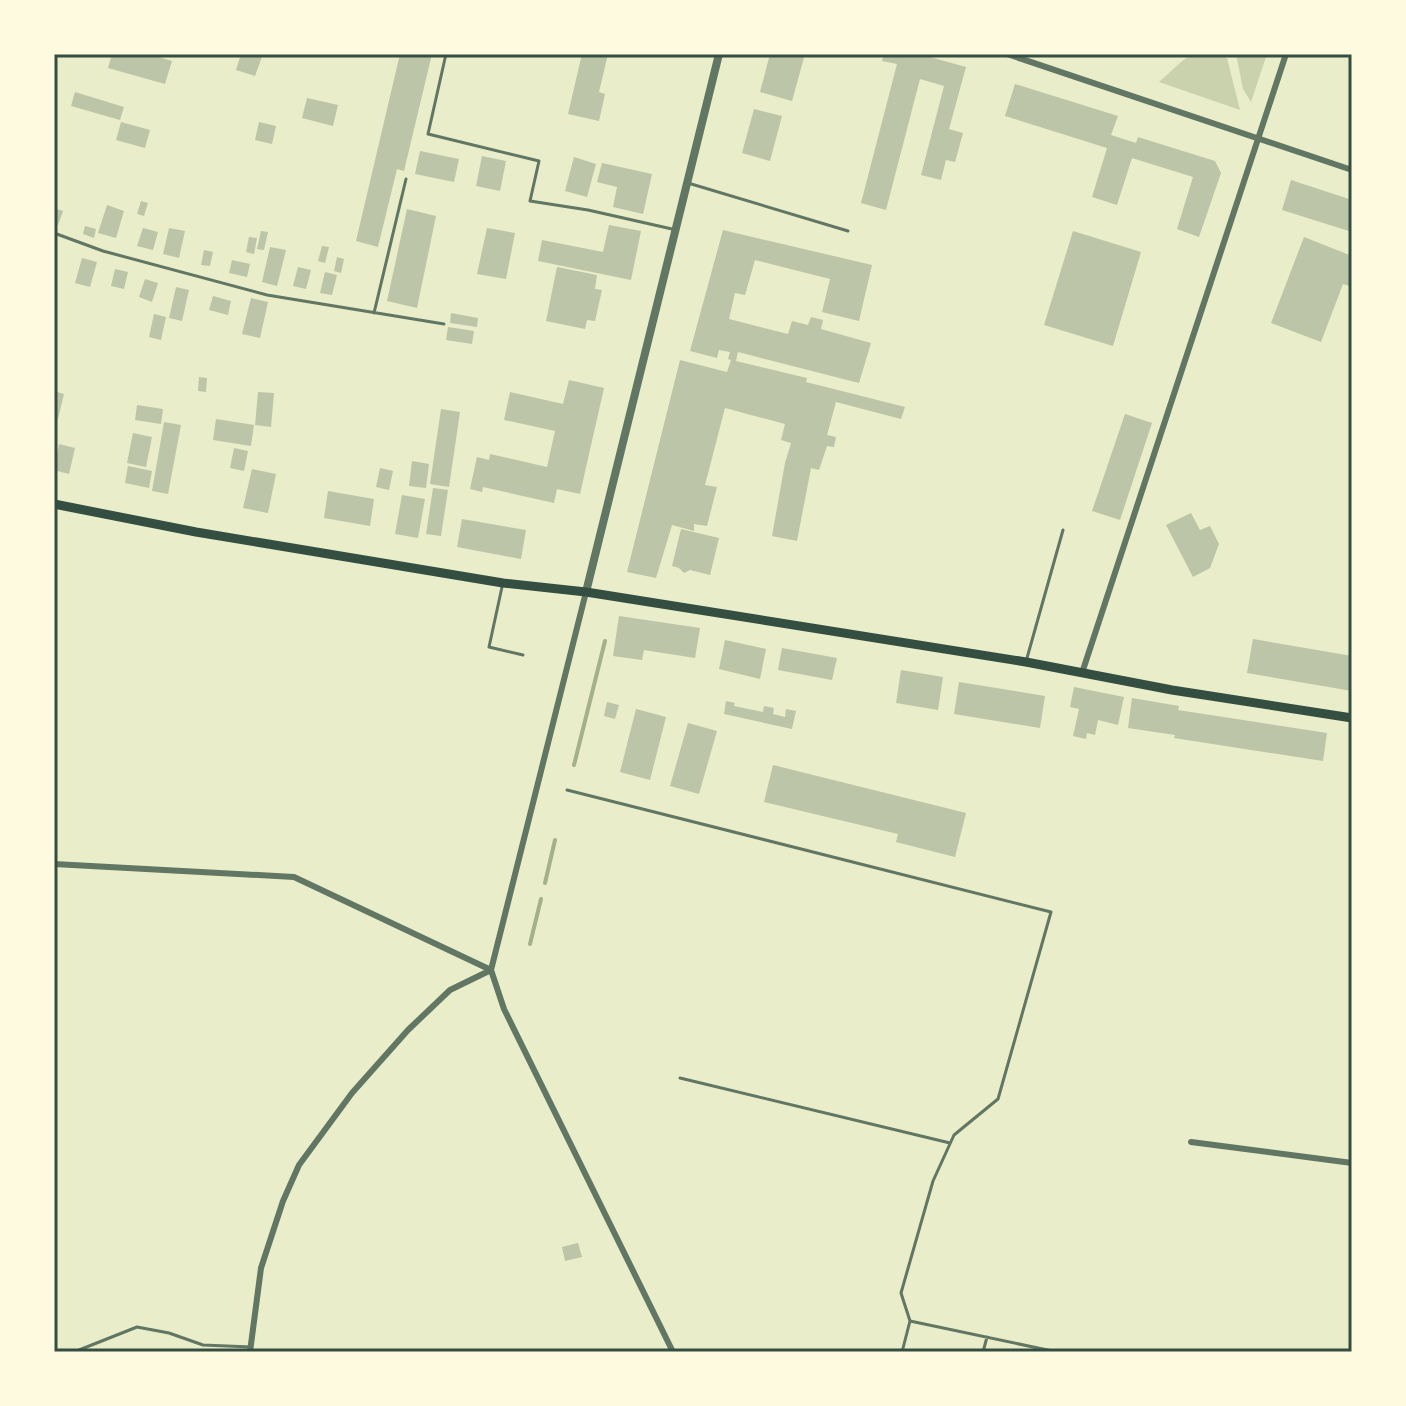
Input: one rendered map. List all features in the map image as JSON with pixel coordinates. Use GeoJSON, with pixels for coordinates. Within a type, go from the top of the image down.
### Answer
{"type":"FeatureCollection","features":[{"type":"Feature","properties":{"kind":"main road"},"geometry":{"type":"LineString","coordinates":[[54,504],[196,532],[503,583],[586,592],[1352,718]]}},
{"type":"Feature","properties":{"kind":"street"},"geometry":{"type":"LineString","coordinates":[[673,1352],[504,1009],[491,970],[719,54]]}},
{"type":"Feature","properties":{"kind":"street"},"geometry":{"type":"LineString","coordinates":[[1007,54],[1352,170]]}},
{"type":"Feature","properties":{"kind":"street"},"geometry":{"type":"LineString","coordinates":[[1082,673],[1286,54]]}},
{"type":"Feature","properties":{"kind":"street"},"geometry":{"type":"LineString","coordinates":[[54,864],[294,877],[491,970]]}},
{"type":"Feature","properties":{"kind":"street"},"geometry":{"type":"LineString","coordinates":[[250,1350],[261,1268],[283,1201],[299,1165],[352,1093],[408,1030],[450,990],[491,970]]}},
{"type":"Feature","properties":{"kind":"street"},"geometry":{"type":"LineString","coordinates":[[1191,1142],[1352,1163]]}},
{"type":"Feature","properties":{"kind":"lane"},"geometry":{"type":"LineString","coordinates":[[446,54],[428,134],[539,161],[530,201],[588,210],[676,230]]}},
{"type":"Feature","properties":{"kind":"lane"},"geometry":{"type":"LineString","coordinates":[[374,313],[406,179]]}},
{"type":"Feature","properties":{"kind":"lane"},"geometry":{"type":"LineString","coordinates":[[688,183],[848,231]]}},
{"type":"Feature","properties":{"kind":"lane"},"geometry":{"type":"LineString","coordinates":[[54,233],[103,251],[267,295],[444,324]]}},
{"type":"Feature","properties":{"kind":"lane"},"geometry":{"type":"LineString","coordinates":[[1026,662],[1063,530]]}},
{"type":"Feature","properties":{"kind":"lane"},"geometry":{"type":"LineString","coordinates":[[503,583],[489,647],[523,655]]}},
{"type":"Feature","properties":{"kind":"lane"},"geometry":{"type":"LineString","coordinates":[[567,790],[1051,912],[998,1099],[954,1135],[933,1181],[901,1293],[910,1321],[902,1352]]}},
{"type":"Feature","properties":{"kind":"lane"},"geometry":{"type":"LineString","coordinates":[[680,1078],[950,1143]]}},
{"type":"Feature","properties":{"kind":"lane"},"geometry":{"type":"LineString","coordinates":[[910,1321],[1057,1352]]}},
{"type":"Feature","properties":{"kind":"lane"},"geometry":{"type":"LineString","coordinates":[[74,1352],[137,1327],[169,1333],[203,1345],[250,1350]]}},
{"type":"Feature","properties":{"kind":"lane"},"geometry":{"type":"LineString","coordinates":[[983,1352],[987,1337]]}},
{"type":"Feature","properties":{"kind":"green space"},"geometry":{"type":"Polygon","coordinates":[[[1192,54],[1215,54],[1227,58],[1240,110],[1159,82],[1192,54]]]}},
{"type":"Feature","properties":{"kind":"green space"},"geometry":{"type":"Polygon","coordinates":[[[1236,54],[1267,54],[1251,102],[1243,89],[1236,54]]]}},
{"type":"Feature","properties":{"kind":"building"},"geometry":{"type":"Polygon","coordinates":[[[112,54],[149,54],[172,61],[165,84],[108,68],[112,54]]]}},
{"type":"Feature","properties":{"kind":"building"},"geometry":{"type":"Polygon","coordinates":[[[241,54],[263,54],[255,76],[236,70],[241,54]]]}},
{"type":"Feature","properties":{"kind":"building"},"geometry":{"type":"Polygon","coordinates":[[[400,54],[432,54],[404,171],[397,169],[378,247],[356,241],[400,54]]]}},
{"type":"Feature","properties":{"kind":"building"},"geometry":{"type":"Polygon","coordinates":[[[582,54],[608,54],[599,92],[605,94],[599,121],[568,114],[582,54]]]}},
{"type":"Feature","properties":{"kind":"building"},"geometry":{"type":"Polygon","coordinates":[[[770,54],[805,54],[792,101],[760,92],[770,54]]]}},
{"type":"Feature","properties":{"kind":"building"},"geometry":{"type":"Polygon","coordinates":[[[884,54],[919,54],[966,67],[949,129],[963,133],[955,162],[946,160],[941,180],[921,175],[944,86],[920,79],[886,210],[861,203],[897,64],[882,61],[884,54]]]}},
{"type":"Feature","properties":{"kind":"building"},"geometry":{"type":"Polygon","coordinates":[[[1015,84],[1118,116],[1111,135],[1136,143],[1138,137],[1215,161],[1221,173],[1199,237],[1177,229],[1193,177],[1132,158],[1117,205],[1092,197],[1107,148],[1005,116],[1015,84]]]}},
{"type":"Feature","properties":{"kind":"building"},"geometry":{"type":"Polygon","coordinates":[[[75,92],[124,107],[120,120],[71,106],[75,92]]]}},
{"type":"Feature","properties":{"kind":"building"},"geometry":{"type":"Polygon","coordinates":[[[307,98],[338,105],[333,126],[302,118],[307,98]]]}},
{"type":"Feature","properties":{"kind":"building"},"geometry":{"type":"Polygon","coordinates":[[[754,109],[782,116],[770,161],[742,153],[754,109]]]}},
{"type":"Feature","properties":{"kind":"building"},"geometry":{"type":"Polygon","coordinates":[[[121,122],[150,130],[145,148],[116,140],[121,122]]]}},
{"type":"Feature","properties":{"kind":"building"},"geometry":{"type":"Polygon","coordinates":[[[259,122],[276,126],[272,144],[255,140],[259,122]]]}},
{"type":"Feature","properties":{"kind":"building"},"geometry":{"type":"Polygon","coordinates":[[[420,151],[459,159],[454,182],[415,174],[420,151]]]}},
{"type":"Feature","properties":{"kind":"building"},"geometry":{"type":"Polygon","coordinates":[[[482,156],[506,161],[500,191],[476,186],[482,156]]]}},
{"type":"Feature","properties":{"kind":"building"},"geometry":{"type":"Polygon","coordinates":[[[574,157],[596,164],[587,197],[565,191],[574,157]]]}},
{"type":"Feature","properties":{"kind":"building"},"geometry":{"type":"Polygon","coordinates":[[[602,163],[652,174],[643,214],[613,207],[617,187],[597,182],[602,163]]]}},
{"type":"Feature","properties":{"kind":"building"},"geometry":{"type":"Polygon","coordinates":[[[1291,180],[1352,200],[1352,232],[1282,210],[1291,180]]]}},
{"type":"Feature","properties":{"kind":"building"},"geometry":{"type":"Polygon","coordinates":[[[141,201],[148,203],[144,216],[137,214],[141,201]]]}},
{"type":"Feature","properties":{"kind":"building"},"geometry":{"type":"Polygon","coordinates":[[[107,205],[124,211],[116,238],[98,233],[107,205]]]}},
{"type":"Feature","properties":{"kind":"building"},"geometry":{"type":"Polygon","coordinates":[[[54,208],[63,211],[58,225],[54,224],[54,208]]]}},
{"type":"Feature","properties":{"kind":"building"},"geometry":{"type":"Polygon","coordinates":[[[407,209],[436,216],[417,308],[387,301],[407,209]]]}},
{"type":"Feature","properties":{"kind":"building"},"geometry":{"type":"Polygon","coordinates":[[[609,225],[641,231],[631,280],[538,261],[542,240],[603,252],[609,225]]]}},
{"type":"Feature","properties":{"kind":"building"},"geometry":{"type":"Polygon","coordinates":[[[85,226],[96,229],[94,238],[83,234],[85,226]]]}},
{"type":"Feature","properties":{"kind":"building"},"geometry":{"type":"Polygon","coordinates":[[[143,228],[158,232],[153,250],[137,246],[143,228]]]}},
{"type":"Feature","properties":{"kind":"building"},"geometry":{"type":"Polygon","coordinates":[[[169,228],[185,231],[179,258],[163,254],[169,228]]]}},
{"type":"Feature","properties":{"kind":"building"},"geometry":{"type":"Polygon","coordinates":[[[487,228],[515,233],[506,279],[477,274],[487,228]]]}},
{"type":"Feature","properties":{"kind":"building"},"geometry":{"type":"Polygon","coordinates":[[[723,230],[872,265],[859,321],[822,312],[830,279],[755,260],[745,295],[735,293],[729,319],[788,334],[792,321],[808,325],[811,317],[823,320],[821,329],[871,343],[859,383],[738,352],[736,361],[905,407],[901,419],[836,402],[827,435],[836,437],[834,447],[827,446],[819,470],[811,468],[797,541],[772,536],[791,443],[781,440],[785,424],[725,408],[705,485],[717,487],[707,526],[694,524],[694,531],[672,525],[656,578],[627,572],[680,360],[727,372],[731,360],[728,359],[730,352],[719,350],[717,358],[690,351],[723,230]]]}},
{"type":"Feature","properties":{"kind":"building"},"geometry":{"type":"Polygon","coordinates":[[[261,231],[268,232],[264,250],[257,249],[261,231]]]}},
{"type":"Feature","properties":{"kind":"building"},"geometry":{"type":"Polygon","coordinates":[[[1073,231],[1141,252],[1113,346],[1044,325],[1073,231]]]}},
{"type":"Feature","properties":{"kind":"building"},"geometry":{"type":"Polygon","coordinates":[[[249,237],[257,238],[254,254],[246,252],[249,237]]]}},
{"type":"Feature","properties":{"kind":"building"},"geometry":{"type":"Polygon","coordinates":[[[1304,237],[1352,256],[1352,287],[1343,284],[1321,342],[1271,323],[1304,237]]]}},
{"type":"Feature","properties":{"kind":"building"},"geometry":{"type":"Polygon","coordinates":[[[322,246],[329,247],[325,263],[318,261],[322,246]]]}},
{"type":"Feature","properties":{"kind":"building"},"geometry":{"type":"Polygon","coordinates":[[[270,247],[286,250],[277,286],[262,282],[270,247]]]}},
{"type":"Feature","properties":{"kind":"building"},"geometry":{"type":"Polygon","coordinates":[[[204,250],[213,252],[210,266],[201,265],[204,250]]]}},
{"type":"Feature","properties":{"kind":"building"},"geometry":{"type":"Polygon","coordinates":[[[337,257],[344,259],[341,273],[334,271],[337,257]]]}},
{"type":"Feature","properties":{"kind":"building"},"geometry":{"type":"Polygon","coordinates":[[[82,258],[97,262],[90,287],[75,283],[82,258]]]}},
{"type":"Feature","properties":{"kind":"building"},"geometry":{"type":"Polygon","coordinates":[[[232,260],[250,264],[247,277],[229,273],[232,260]]]}},
{"type":"Feature","properties":{"kind":"building"},"geometry":{"type":"Polygon","coordinates":[[[298,267],[311,270],[306,289],[293,286],[298,267]]]}},
{"type":"Feature","properties":{"kind":"building"},"geometry":{"type":"Polygon","coordinates":[[[557,267],[597,275],[595,289],[602,290],[595,321],[587,320],[585,329],[546,321],[557,267]]]}},
{"type":"Feature","properties":{"kind":"building"},"geometry":{"type":"Polygon","coordinates":[[[115,269],[128,272],[124,289],[111,286],[115,269]]]}},
{"type":"Feature","properties":{"kind":"building"},"geometry":{"type":"Polygon","coordinates":[[[325,272],[337,275],[332,295],[320,293],[325,272]]]}},
{"type":"Feature","properties":{"kind":"building"},"geometry":{"type":"Polygon","coordinates":[[[145,279],[158,283],[152,302],[139,297],[145,279]]]}},
{"type":"Feature","properties":{"kind":"building"},"geometry":{"type":"Polygon","coordinates":[[[176,287],[189,290],[182,321],[169,318],[176,287]]]}},
{"type":"Feature","properties":{"kind":"building"},"geometry":{"type":"Polygon","coordinates":[[[213,296],[231,301],[228,315],[209,310],[213,296]]]}},
{"type":"Feature","properties":{"kind":"building"},"geometry":{"type":"Polygon","coordinates":[[[251,298],[268,302],[260,338],[242,334],[251,298]]]}},
{"type":"Feature","properties":{"kind":"building"},"geometry":{"type":"Polygon","coordinates":[[[451,313],[478,318],[477,327],[450,323],[451,313]]]}},
{"type":"Feature","properties":{"kind":"building"},"geometry":{"type":"Polygon","coordinates":[[[154,314],[166,317],[161,340],[149,337],[154,314]]]}},
{"type":"Feature","properties":{"kind":"building"},"geometry":{"type":"Polygon","coordinates":[[[448,327],[474,331],[472,344],[446,340],[448,327]]]}},
{"type":"Feature","properties":{"kind":"building"},"geometry":{"type":"Polygon","coordinates":[[[199,377],[207,378],[206,392],[198,391],[199,377]]]}},
{"type":"Feature","properties":{"kind":"building"},"geometry":{"type":"Polygon","coordinates":[[[569,380],[604,388],[580,494],[557,489],[554,503],[483,487],[482,492],[470,489],[477,457],[489,460],[490,454],[547,467],[555,431],[504,420],[510,392],[563,404],[569,380]]]}},
{"type":"Feature","properties":{"kind":"building"},"geometry":{"type":"Polygon","coordinates":[[[54,391],[64,394],[58,419],[54,419],[54,391]]]}},
{"type":"Feature","properties":{"kind":"building"},"geometry":{"type":"Polygon","coordinates":[[[258,392],[274,393],[271,427],[255,425],[258,392]]]}},
{"type":"Feature","properties":{"kind":"building"},"geometry":{"type":"Polygon","coordinates":[[[137,405],[163,409],[161,424],[135,420],[137,405]]]}},
{"type":"Feature","properties":{"kind":"building"},"geometry":{"type":"Polygon","coordinates":[[[441,409],[460,412],[449,487],[430,484],[441,409]]]}},
{"type":"Feature","properties":{"kind":"building"},"geometry":{"type":"Polygon","coordinates":[[[1125,414],[1152,423],[1120,520],[1092,511],[1125,414]]]}},
{"type":"Feature","properties":{"kind":"building"},"geometry":{"type":"Polygon","coordinates":[[[216,419],[254,425],[251,446],[213,440],[216,419]]]}},
{"type":"Feature","properties":{"kind":"building"},"geometry":{"type":"Polygon","coordinates":[[[164,422],[181,425],[168,494],[152,491],[164,422]]]}},
{"type":"Feature","properties":{"kind":"building"},"geometry":{"type":"Polygon","coordinates":[[[133,433],[152,437],[146,467],[127,463],[133,433]]]}},
{"type":"Feature","properties":{"kind":"building"},"geometry":{"type":"Polygon","coordinates":[[[59,444],[75,448],[69,474],[54,470],[59,444]]]}},
{"type":"Feature","properties":{"kind":"building"},"geometry":{"type":"Polygon","coordinates":[[[234,448],[248,451],[244,471],[230,468],[234,448]]]}},
{"type":"Feature","properties":{"kind":"building"},"geometry":{"type":"Polygon","coordinates":[[[412,461],[429,464],[426,488],[409,486],[412,461]]]}},
{"type":"Feature","properties":{"kind":"building"},"geometry":{"type":"Polygon","coordinates":[[[128,466],[152,471],[149,488],[125,483],[128,466]]]}},
{"type":"Feature","properties":{"kind":"building"},"geometry":{"type":"Polygon","coordinates":[[[380,468],[393,471],[389,490],[376,487],[380,468]]]}},
{"type":"Feature","properties":{"kind":"building"},"geometry":{"type":"Polygon","coordinates":[[[252,469],[276,474],[268,513],[243,508],[252,469]]]}},
{"type":"Feature","properties":{"kind":"building"},"geometry":{"type":"Polygon","coordinates":[[[433,488],[448,490],[441,536],[426,534],[433,488]]]}},
{"type":"Feature","properties":{"kind":"building"},"geometry":{"type":"Polygon","coordinates":[[[328,491],[374,499],[370,526],[324,518],[328,491]]]}},
{"type":"Feature","properties":{"kind":"building"},"geometry":{"type":"Polygon","coordinates":[[[402,495],[425,499],[418,538],[395,534],[402,495]]]}},
{"type":"Feature","properties":{"kind":"building"},"geometry":{"type":"Polygon","coordinates":[[[1191,513],[1200,530],[1210,526],[1219,544],[1210,568],[1193,577],[1166,525],[1191,513]]]}},
{"type":"Feature","properties":{"kind":"building"},"geometry":{"type":"Polygon","coordinates":[[[462,519],[526,530],[521,559],[457,547],[462,519]]]}},
{"type":"Feature","properties":{"kind":"building"},"geometry":{"type":"Polygon","coordinates":[[[681,529],[719,538],[710,575],[690,570],[684,573],[672,566],[681,529]]]}},
{"type":"Feature","properties":{"kind":"building"},"geometry":{"type":"Polygon","coordinates":[[[619,616],[700,628],[695,658],[644,650],[642,660],[613,656],[619,616]]]}},
{"type":"Feature","properties":{"kind":"building"},"geometry":{"type":"Polygon","coordinates":[[[1253,639],[1352,656],[1352,691],[1247,673],[1253,639]]]}},
{"type":"Feature","properties":{"kind":"building"},"geometry":{"type":"Polygon","coordinates":[[[725,640],[766,649],[760,679],[719,669],[725,640]]]}},
{"type":"Feature","properties":{"kind":"building"},"geometry":{"type":"Polygon","coordinates":[[[782,648],[837,658],[832,680],[778,670],[782,648]]]}},
{"type":"Feature","properties":{"kind":"building"},"geometry":{"type":"Polygon","coordinates":[[[901,670],[943,677],[938,710],[896,703],[901,670]]]}},
{"type":"Feature","properties":{"kind":"building"},"geometry":{"type":"Polygon","coordinates":[[[959,682],[1045,696],[1040,728],[954,714],[959,682]]]}},
{"type":"Feature","properties":{"kind":"building"},"geometry":{"type":"Polygon","coordinates":[[[1074,687],[1124,697],[1118,725],[1098,720],[1095,735],[1087,733],[1086,739],[1073,736],[1079,709],[1070,707],[1074,687]]]}},
{"type":"Feature","properties":{"kind":"building"},"geometry":{"type":"Polygon","coordinates":[[[1132,698],[1179,706],[1178,710],[1327,733],[1323,761],[1128,728],[1132,698]]]}},
{"type":"Feature","properties":{"kind":"building"},"geometry":{"type":"Polygon","coordinates":[[[726,701],[735,703],[734,706],[763,712],[764,706],[774,708],[773,714],[785,717],[786,709],[796,711],[792,729],[724,714],[726,701]]]}},
{"type":"Feature","properties":{"kind":"building"},"geometry":{"type":"Polygon","coordinates":[[[607,702],[619,705],[615,719],[604,716],[607,702]]]}},
{"type":"Feature","properties":{"kind":"building"},"geometry":{"type":"Polygon","coordinates":[[[636,709],[666,717],[650,780],[620,772],[636,709]]]}},
{"type":"Feature","properties":{"kind":"building"},"geometry":{"type":"Polygon","coordinates":[[[688,723],[717,731],[699,794],[670,786],[688,723]]]}},
{"type":"Feature","properties":{"kind":"building"},"geometry":{"type":"Polygon","coordinates":[[[773,765],[966,813],[955,857],[896,842],[898,834],[764,802],[773,765]]]}},
{"type":"Feature","properties":{"kind":"building"},"geometry":{"type":"Polygon","coordinates":[[[578,1243],[582,1257],[565,1261],[562,1247],[578,1243]]]}},
{"type":"Feature","properties":{"kind":"waterway"},"geometry":{"type":"LineString","coordinates":[[574,765],[605,641]]}},
{"type":"Feature","properties":{"kind":"waterway"},"geometry":{"type":"LineString","coordinates":[[545,883],[555,840]]}},
{"type":"Feature","properties":{"kind":"waterway"},"geometry":{"type":"LineString","coordinates":[[530,944],[541,899]]}}]}
